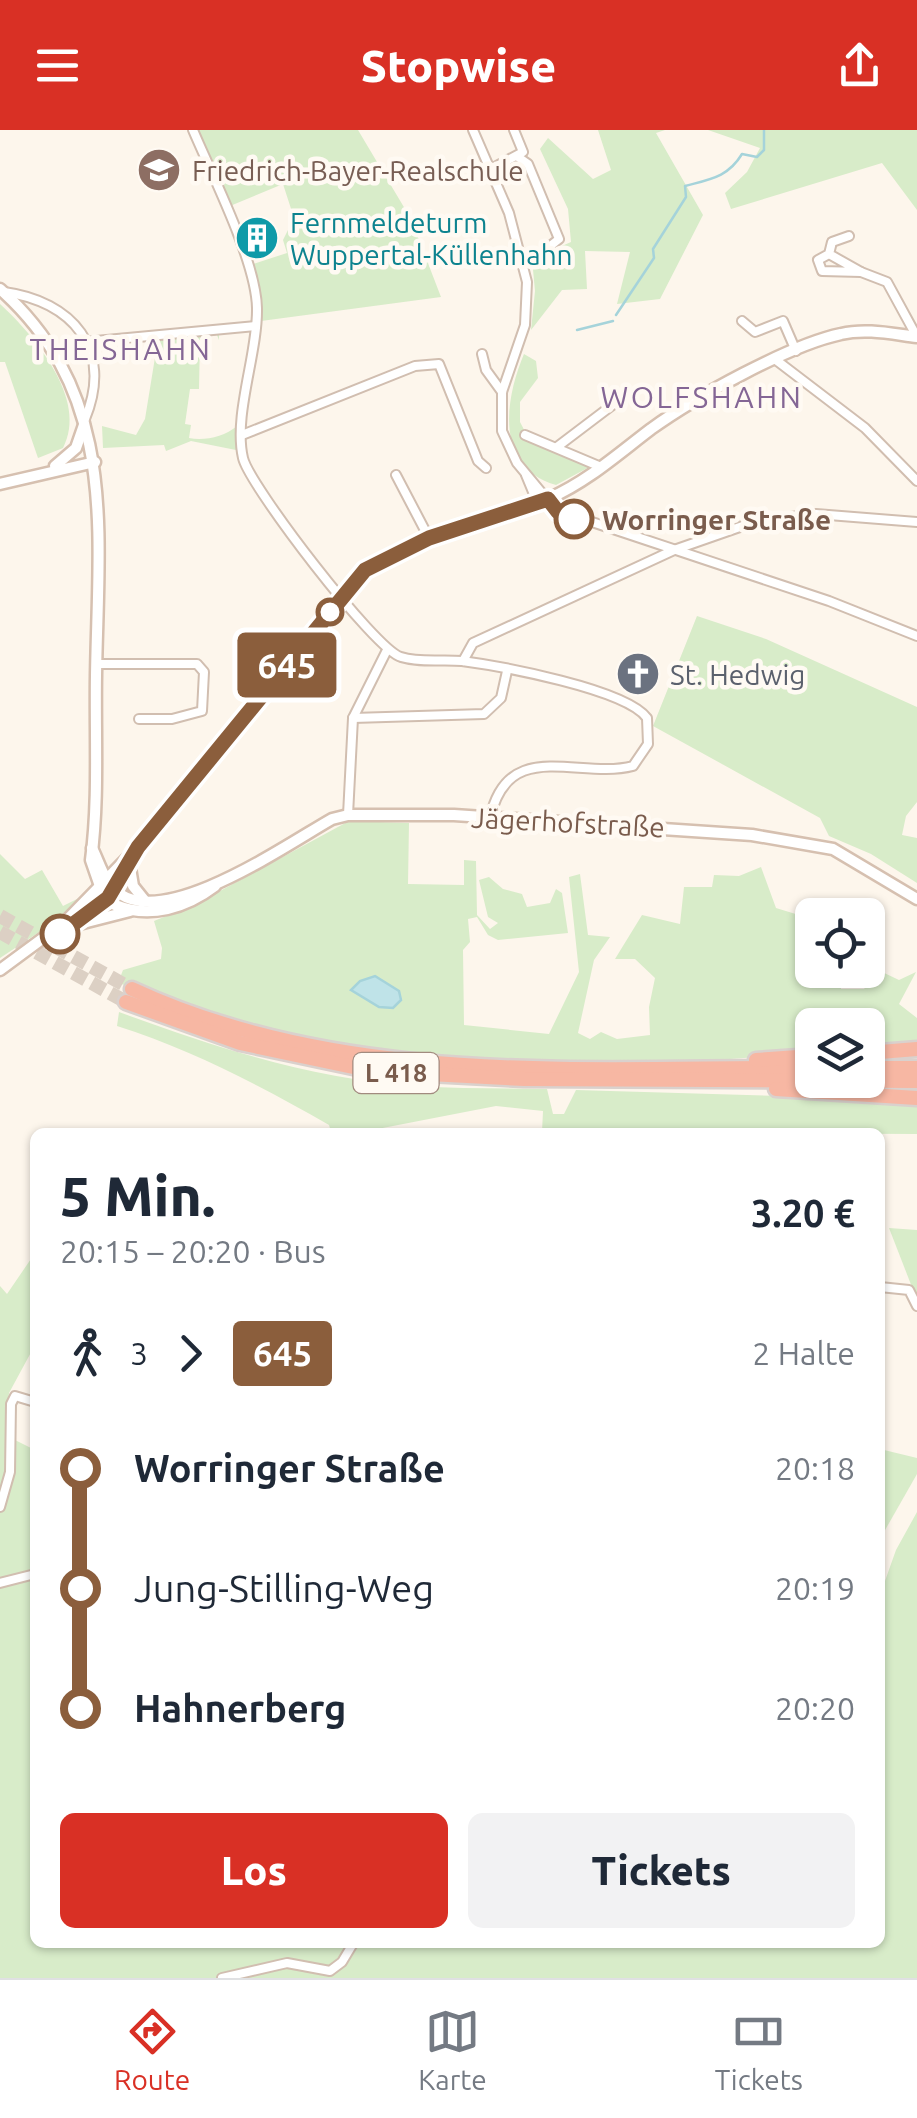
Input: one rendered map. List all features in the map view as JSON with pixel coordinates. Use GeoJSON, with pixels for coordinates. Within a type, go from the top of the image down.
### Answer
{"type":"FeatureCollection","features":[{"type":"Feature","properties":{"kind":"highway","name":"L 418"},"geometry":{"type":"LineString","coordinates":[[129,995],[240,1043],[372,1071],[468,1078],[724,1074],[917,1081]]}},
{"type":"Feature","properties":{"kind":"highway"},"geometry":{"type":"LineString","coordinates":[[885,1052],[917,1049]]}},
{"type":"Feature","properties":{"kind":"highway"},"geometry":{"type":"LineString","coordinates":[[724,1074],[795,1059]]}},
{"type":"Feature","properties":{"kind":"highway"},"geometry":{"type":"LineString","coordinates":[[885,1068],[917,1068]]}},
{"type":"Feature","properties":{"kind":"highway","name":"L 418"},"geometry":{"type":"LineString","coordinates":[[724,1074],[795,1069]]}},
{"type":"Feature","properties":{"kind":"highway"},"geometry":{"type":"LineString","coordinates":[[724,1074],[774,1089],[917,1098]]}},
{"type":"Feature","properties":{"kind":"main road"},"geometry":{"type":"LineString","coordinates":[[2,291],[26,315],[59,360],[85,419],[95,462],[93,855],[85,902]]}},
{"type":"Feature","properties":{"kind":"main road"},"geometry":{"type":"LineString","coordinates":[[28,951],[107,887],[342,598],[376,562],[429,538],[543,501],[601,467],[654,426],[796,351],[855,332],[917,337]]}},
{"type":"Feature","properties":{"kind":"main road"},"geometry":{"type":"LineString","coordinates":[[50,469],[76,448],[85,419]]}},
{"type":"Feature","properties":{"kind":"main road"},"geometry":{"type":"LineString","coordinates":[[0,484],[50,469],[95,462]]}},
{"type":"Feature","properties":{"kind":"main road","name":"Jägerhofstraße"},"geometry":{"type":"LineString","coordinates":[[107,887],[141,906],[169,902],[220,880],[332,818],[348,815],[714,830],[822,846],[854,858],[917,899]]}},
{"type":"Feature","properties":{"kind":"main road"},"geometry":{"type":"LineString","coordinates":[[93,855],[108,864],[126,865]]}},
{"type":"Feature","properties":{"kind":"main road"},"geometry":{"type":"LineString","coordinates":[[0,970],[98,907],[107,887],[93,855]]}},
{"type":"Feature","properties":{"kind":"main road"},"geometry":{"type":"LineString","coordinates":[[73,926],[141,906],[126,865]]}},
{"type":"Feature","properties":{"kind":"street"},"geometry":{"type":"LineString","coordinates":[[193,130],[232,222],[257,312],[242,435],[244,462],[342,598],[388,650],[401,658],[463,661],[620,700],[642,711],[649,736],[645,753],[633,766],[553,765],[524,771],[502,786],[490,818]]}},
{"type":"Feature","properties":{"kind":"street"},"geometry":{"type":"LineString","coordinates":[[473,130],[516,230],[527,282],[525,324],[502,392],[502,430],[543,501],[564,515],[829,601],[917,636]]}},
{"type":"Feature","properties":{"kind":"street"},"geometry":{"type":"LineString","coordinates":[[514,130],[522,146],[518,158]]}},
{"type":"Feature","properties":{"kind":"street"},"geometry":{"type":"LineString","coordinates":[[491,168],[518,158]]}},
{"type":"Feature","properties":{"kind":"street"},"geometry":{"type":"LineString","coordinates":[[518,158],[528,164],[559,239],[549,247]]}},
{"type":"Feature","properties":{"kind":"street"},"geometry":{"type":"LineString","coordinates":[[849,236],[832,242],[828,254],[818,260],[822,272],[862,272]]}},
{"type":"Feature","properties":{"kind":"street"},"geometry":{"type":"LineString","coordinates":[[828,254],[886,282],[917,337]]}},
{"type":"Feature","properties":{"kind":"street"},"geometry":{"type":"LineString","coordinates":[[2,291],[34,297],[60,309],[85,342],[92,401],[85,419]]}},
{"type":"Feature","properties":{"kind":"street"},"geometry":{"type":"LineString","coordinates":[[26,315],[34,297]]}},
{"type":"Feature","properties":{"kind":"street"},"geometry":{"type":"LineString","coordinates":[[742,320],[755,332],[783,320],[796,351]]}},
{"type":"Feature","properties":{"kind":"street"},"geometry":{"type":"LineString","coordinates":[[85,342],[256,326]]}},
{"type":"Feature","properties":{"kind":"street"},"geometry":{"type":"LineString","coordinates":[[482,354],[502,392]]}},
{"type":"Feature","properties":{"kind":"street"},"geometry":{"type":"LineString","coordinates":[[776,360],[866,428],[917,482]]}},
{"type":"Feature","properties":{"kind":"street"},"geometry":{"type":"LineString","coordinates":[[242,435],[415,366],[440,364],[478,461],[486,468]]}},
{"type":"Feature","properties":{"kind":"street"},"geometry":{"type":"LineString","coordinates":[[558,447],[619,400]]}},
{"type":"Feature","properties":{"kind":"street"},"geometry":{"type":"LineString","coordinates":[[525,435],[601,467]]}},
{"type":"Feature","properties":{"kind":"street"},"geometry":{"type":"LineString","coordinates":[[396,475],[429,538]]}},
{"type":"Feature","properties":{"kind":"street"},"geometry":{"type":"LineString","coordinates":[[463,661],[473,643],[700,541],[786,516],[846,515],[917,522]]}},
{"type":"Feature","properties":{"kind":"street"},"geometry":{"type":"LineString","coordinates":[[700,541],[703,560]]}},
{"type":"Feature","properties":{"kind":"street"},"geometry":{"type":"LineString","coordinates":[[348,815],[354,718],[388,650]]}},
{"type":"Feature","properties":{"kind":"street"},"geometry":{"type":"LineString","coordinates":[[96,664],[197,664],[204,672],[204,700],[197,714],[138,719]]}},
{"type":"Feature","properties":{"kind":"street"},"geometry":{"type":"LineString","coordinates":[[354,718],[484,714],[501,698],[507,671]]}},
{"type":"Feature","properties":{"kind":"street"},"geometry":{"type":"LineString","coordinates":[[885,1288],[909,1290],[917,1306]]}},
{"type":"Feature","properties":{"kind":"street"},"geometry":{"type":"LineString","coordinates":[[0,1508],[10,1472],[11,1404],[16,1396],[30,1400]]}},
{"type":"Feature","properties":{"kind":"street"},"geometry":{"type":"LineString","coordinates":[[0,1584],[30,1575]]}},
{"type":"Feature","properties":{"kind":"street"},"geometry":{"type":"LineString","coordinates":[[222,1978],[287,1963],[332,1970],[349,1948]]}},
{"type":"Feature","properties":{"kind":"green space"},"geometry":{"type":"Polygon","coordinates":[[[198,130],[358,130],[411,219],[441,297],[261,321],[250,265],[287,253],[283,240],[294,218],[283,184],[230,206],[198,130]]]}},
{"type":"Feature","properties":{"kind":"green space"},"geometry":{"type":"Polygon","coordinates":[[[598,130],[665,130],[656,133],[703,215],[660,299],[617,304],[630,252],[585,251],[587,289],[562,290],[531,330],[535,291],[532,259],[571,242],[568,209],[540,149],[548,138],[593,179],[611,170],[598,130]]]}},
{"type":"Feature","properties":{"kind":"green space"},"geometry":{"type":"Polygon","coordinates":[[[708,130],[917,130],[917,210],[882,163],[731,209],[725,193],[747,172],[760,148],[708,130]]]}},
{"type":"Feature","properties":{"kind":"green space"},"geometry":{"type":"Polygon","coordinates":[[[0,304],[42,351],[54,370],[69,410],[63,448],[38,458],[5,362],[0,362],[0,304]]]}},
{"type":"Feature","properties":{"kind":"green space"},"geometry":{"type":"Polygon","coordinates":[[[219,334],[219,340],[217,335],[200,338],[199,389],[190,389],[185,424],[191,425],[189,438],[195,439],[220,435],[237,426],[236,450],[191,441],[166,451],[164,445],[103,448],[102,426],[136,435],[145,419],[158,339],[219,334]]]}},
{"type":"Feature","properties":{"kind":"green space"},"geometry":{"type":"Polygon","coordinates":[[[524,354],[536,361],[538,378],[520,402],[520,422],[530,441],[593,465],[556,485],[536,476],[514,448],[509,410],[524,354]]]}},
{"type":"Feature","properties":{"kind":"green space"},"geometry":{"type":"Polygon","coordinates":[[[697,616],[766,639],[917,707],[917,802],[906,816],[902,835],[917,838],[917,883],[871,854],[829,836],[820,818],[653,726],[697,616]]]}},
{"type":"Feature","properties":{"kind":"green space"},"geometry":{"type":"Polygon","coordinates":[[[349,821],[409,823],[408,884],[464,885],[464,860],[476,861],[477,915],[490,929],[498,923],[488,917],[479,880],[489,877],[503,889],[522,894],[527,907],[550,903],[556,889],[562,893],[568,933],[498,940],[488,935],[477,917],[468,919],[470,942],[463,950],[464,1025],[549,1034],[579,972],[569,877],[580,874],[588,935],[610,937],[594,960],[578,1033],[590,1039],[601,1032],[617,1039],[650,1035],[649,1007],[655,978],[635,959],[615,959],[642,915],[680,924],[684,887],[712,887],[714,875],[739,876],[761,867],[776,908],[795,914],[795,988],[885,988],[885,973],[899,980],[916,972],[899,1004],[917,1018],[917,1042],[885,1045],[885,1008],[795,1008],[795,1053],[686,1062],[552,1065],[419,1058],[355,1049],[228,1019],[118,983],[123,970],[161,959],[154,921],[194,905],[349,821]]]}},
{"type":"Feature","properties":{"kind":"green space"},"geometry":{"type":"Polygon","coordinates":[[[0,854],[25,879],[42,870],[63,906],[79,898],[59,919],[0,958],[0,854]]]}},
{"type":"Feature","properties":{"kind":"green space"},"geometry":{"type":"Polygon","coordinates":[[[119,1012],[228,1049],[341,1077],[417,1086],[547,1089],[553,1114],[564,1114],[576,1090],[830,1098],[917,1105],[917,1134],[885,1134],[885,1128],[542,1128],[543,1111],[496,1106],[383,1128],[330,1128],[277,1096],[172,1046],[117,1026],[119,1012]]]}},
{"type":"Feature","properties":{"kind":"green space"},"geometry":{"type":"Polygon","coordinates":[[[889,1228],[917,1230],[917,1300],[889,1228]]]}},
{"type":"Feature","properties":{"kind":"green space"},"geometry":{"type":"Polygon","coordinates":[[[30,1260],[30,1354],[9,1393],[5,1435],[30,1448],[30,1948],[885,1948],[885,1581],[896,1550],[917,1512],[917,1978],[0,1978],[0,1286],[7,1294],[30,1260]]]}},
{"type":"Feature","properties":{"kind":"green space"},"geometry":{"type":"Polygon","coordinates":[[[885,1450],[917,1458],[917,1474],[885,1530],[885,1450]]]}},
{"type":"Feature","properties":{"kind":"water"},"geometry":{"type":"Polygon","coordinates":[[[375,976],[399,991],[401,1000],[393,1008],[379,1007],[351,990],[360,981],[375,976]]]}},
{"type":"Feature","properties":{"kind":"waterway"},"geometry":{"type":"LineString","coordinates":[[616,315],[654,258],[653,249],[686,197],[685,186],[725,172],[742,154],[757,157],[764,150],[764,130]]}},
{"type":"Feature","properties":{"kind":"waterway"},"geometry":{"type":"LineString","coordinates":[[577,330],[613,321]]}},
{"type":"Feature","properties":{"kind":"tunnel"},"geometry":{"type":"LineString","coordinates":[[0,916],[132,989]]}},
{"type":"Feature","properties":{"kind":"tunnel"},"geometry":{"type":"LineString","coordinates":[[0,932],[126,1002]]}},
{"type":"Feature","properties":{"kind":"bus line","name":"645"},"geometry":{"type":"LineString","coordinates":[[60,934],[108,898],[126,874],[138,847],[365,570],[429,538],[548,499],[558,512],[574,519]]}},
{"type":"Feature","properties":{"kind":"place","name":"Friedrich-Bayer-Realschule"},"geometry":{"type":"Point","coordinates":[159,170]}},
{"type":"Feature","properties":{"kind":"place","name":"Fernmeldeturm Wuppertal-Küllenhahn"},"geometry":{"type":"Point","coordinates":[257,238]}},
{"type":"Feature","properties":{"kind":"place","name":"Worringer Straße"},"geometry":{"type":"Point","coordinates":[574,519]}},
{"type":"Feature","properties":{"kind":"place","name":"St. Hedwig"},"geometry":{"type":"Point","coordinates":[638,674]}},
{"type":"Feature","properties":{"kind":"district","name":"THEISHAHN"},"geometry":{"type":"Point","coordinates":[121,349]}},
{"type":"Feature","properties":{"kind":"district","name":"WOLFSHAHN"},"geometry":{"type":"Point","coordinates":[702,397]}}]}
